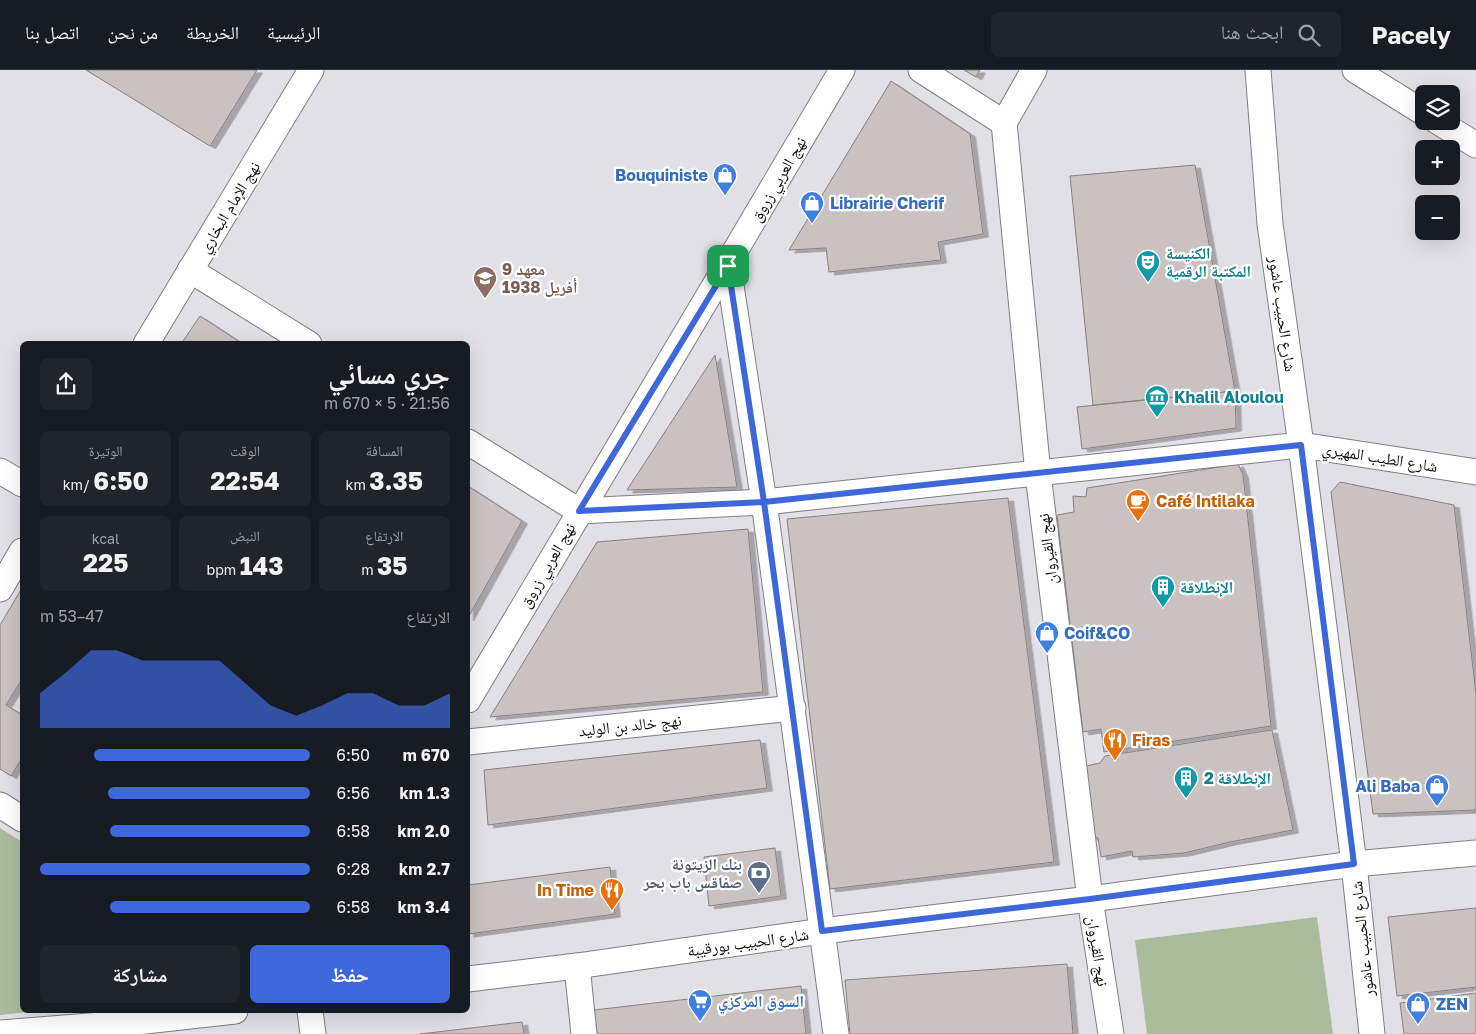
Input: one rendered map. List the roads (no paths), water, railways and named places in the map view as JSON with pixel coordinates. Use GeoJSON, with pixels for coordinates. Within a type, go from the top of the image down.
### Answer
{"type":"FeatureCollection","features":[{"type":"Feature","properties":{"kind":"street","name":"نهج الإمام البخاري"},"geometry":{"type":"LineString","coordinates":[[148,341],[311,70]]}},
{"type":"Feature","properties":{"kind":"street","name":"نهج العربي زروق"},"geometry":{"type":"LineString","coordinates":[[470,697],[579,511],[728,266],[842,70]]}},
{"type":"Feature","properties":{"kind":"street"},"geometry":{"type":"LineString","coordinates":[[921,70],[1004,123],[1034,70]]}},
{"type":"Feature","properties":{"kind":"street","name":"شارع الحبيب عاشور"},"geometry":{"type":"LineString","coordinates":[[1258,70],[1270,224],[1301,445],[1354,864],[1372,1034]]}},
{"type":"Feature","properties":{"kind":"street"},"geometry":{"type":"LineString","coordinates":[[1355,70],[1415,107]]}},
{"type":"Feature","properties":{"kind":"street","name":"نهج القيروان"},"geometry":{"type":"LineString","coordinates":[[1004,123],[1038,474],[1090,899],[1111,1034]]}},
{"type":"Feature","properties":{"kind":"street"},"geometry":{"type":"LineString","coordinates":[[1452,130],[1476,145]]}},
{"type":"Feature","properties":{"kind":"street"},"geometry":{"type":"LineString","coordinates":[[728,266],[793,708],[836,1034]]}},
{"type":"Feature","properties":{"kind":"street"},"geometry":{"type":"LineString","coordinates":[[190,270],[304,341]]}},
{"type":"Feature","properties":{"kind":"street"},"geometry":{"type":"LineString","coordinates":[[470,443],[579,511]]}},
{"type":"Feature","properties":{"kind":"street","name":"شارع الطيب المهيري"},"geometry":{"type":"LineString","coordinates":[[579,511],[764,502],[1301,445],[1474,467]]}},
{"type":"Feature","properties":{"kind":"street"},"geometry":{"type":"LineString","coordinates":[[0,471],[20,483]]}},
{"type":"Feature","properties":{"kind":"street"},"geometry":{"type":"LineString","coordinates":[[0,589],[20,554]]}},
{"type":"Feature","properties":{"kind":"street","name":"نهج خالد بن الوليد"},"geometry":{"type":"LineString","coordinates":[[470,742],[793,708]]}},
{"type":"Feature","properties":{"kind":"street"},"geometry":{"type":"LineString","coordinates":[[0,805],[20,818]]}},
{"type":"Feature","properties":{"kind":"street","name":"شارع الحبيب بورقيبة"},"geometry":{"type":"LineString","coordinates":[[470,979],[577,966],[822,931],[1090,899],[1354,864],[1476,853]]}},
{"type":"Feature","properties":{"kind":"street"},"geometry":{"type":"LineString","coordinates":[[577,966],[584,1034]]}},
{"type":"Feature","properties":{"kind":"street"},"geometry":{"type":"LineString","coordinates":[[0,1033],[128,1023],[216,1013]]}},
{"type":"Feature","properties":{"kind":"street"},"geometry":{"type":"LineString","coordinates":[[310,1013],[313,1034]]}},
{"type":"Feature","properties":{"kind":"place","name":"Bouquiniste"},"geometry":{"type":"Point","coordinates":[725,196]}},
{"type":"Feature","properties":{"kind":"place","name":"Librairie Cherif"},"geometry":{"type":"Point","coordinates":[812,224]}},
{"type":"Feature","properties":{"kind":"place","name":"الكنيسة المكتبة الرقمية"},"geometry":{"type":"Point","coordinates":[1148,283]}},
{"type":"Feature","properties":{"kind":"place","name":"معهد 9 أفريل 1938"},"geometry":{"type":"Point","coordinates":[485,299]}},
{"type":"Feature","properties":{"kind":"place","name":"Khalil Aloulou"},"geometry":{"type":"Point","coordinates":[1157,418]}},
{"type":"Feature","properties":{"kind":"place","name":"Café Intilaka"},"geometry":{"type":"Point","coordinates":[1138,522]}},
{"type":"Feature","properties":{"kind":"place","name":"الإنطلاقة"},"geometry":{"type":"Point","coordinates":[1163,608]}},
{"type":"Feature","properties":{"kind":"place","name":"Coif&CO"},"geometry":{"type":"Point","coordinates":[1047,654]}},
{"type":"Feature","properties":{"kind":"place","name":"Firas"},"geometry":{"type":"Point","coordinates":[1115,761]}},
{"type":"Feature","properties":{"kind":"place","name":"الإنطلاقة 2"},"geometry":{"type":"Point","coordinates":[1186,799]}},
{"type":"Feature","properties":{"kind":"place","name":"Ali Baba"},"geometry":{"type":"Point","coordinates":[1437,807]}},
{"type":"Feature","properties":{"kind":"place","name":"بنك الزيتونة صفاقس باب بحر"},"geometry":{"type":"Point","coordinates":[759,894]}},
{"type":"Feature","properties":{"kind":"place","name":"In Time"},"geometry":{"type":"Point","coordinates":[612,911]}},
{"type":"Feature","properties":{"kind":"place","name":"السوق المركزي"},"geometry":{"type":"Point","coordinates":[700,1022]}},
{"type":"Feature","properties":{"kind":"place","name":"ZEN"},"geometry":{"type":"Point","coordinates":[1418,1025]}}]}
